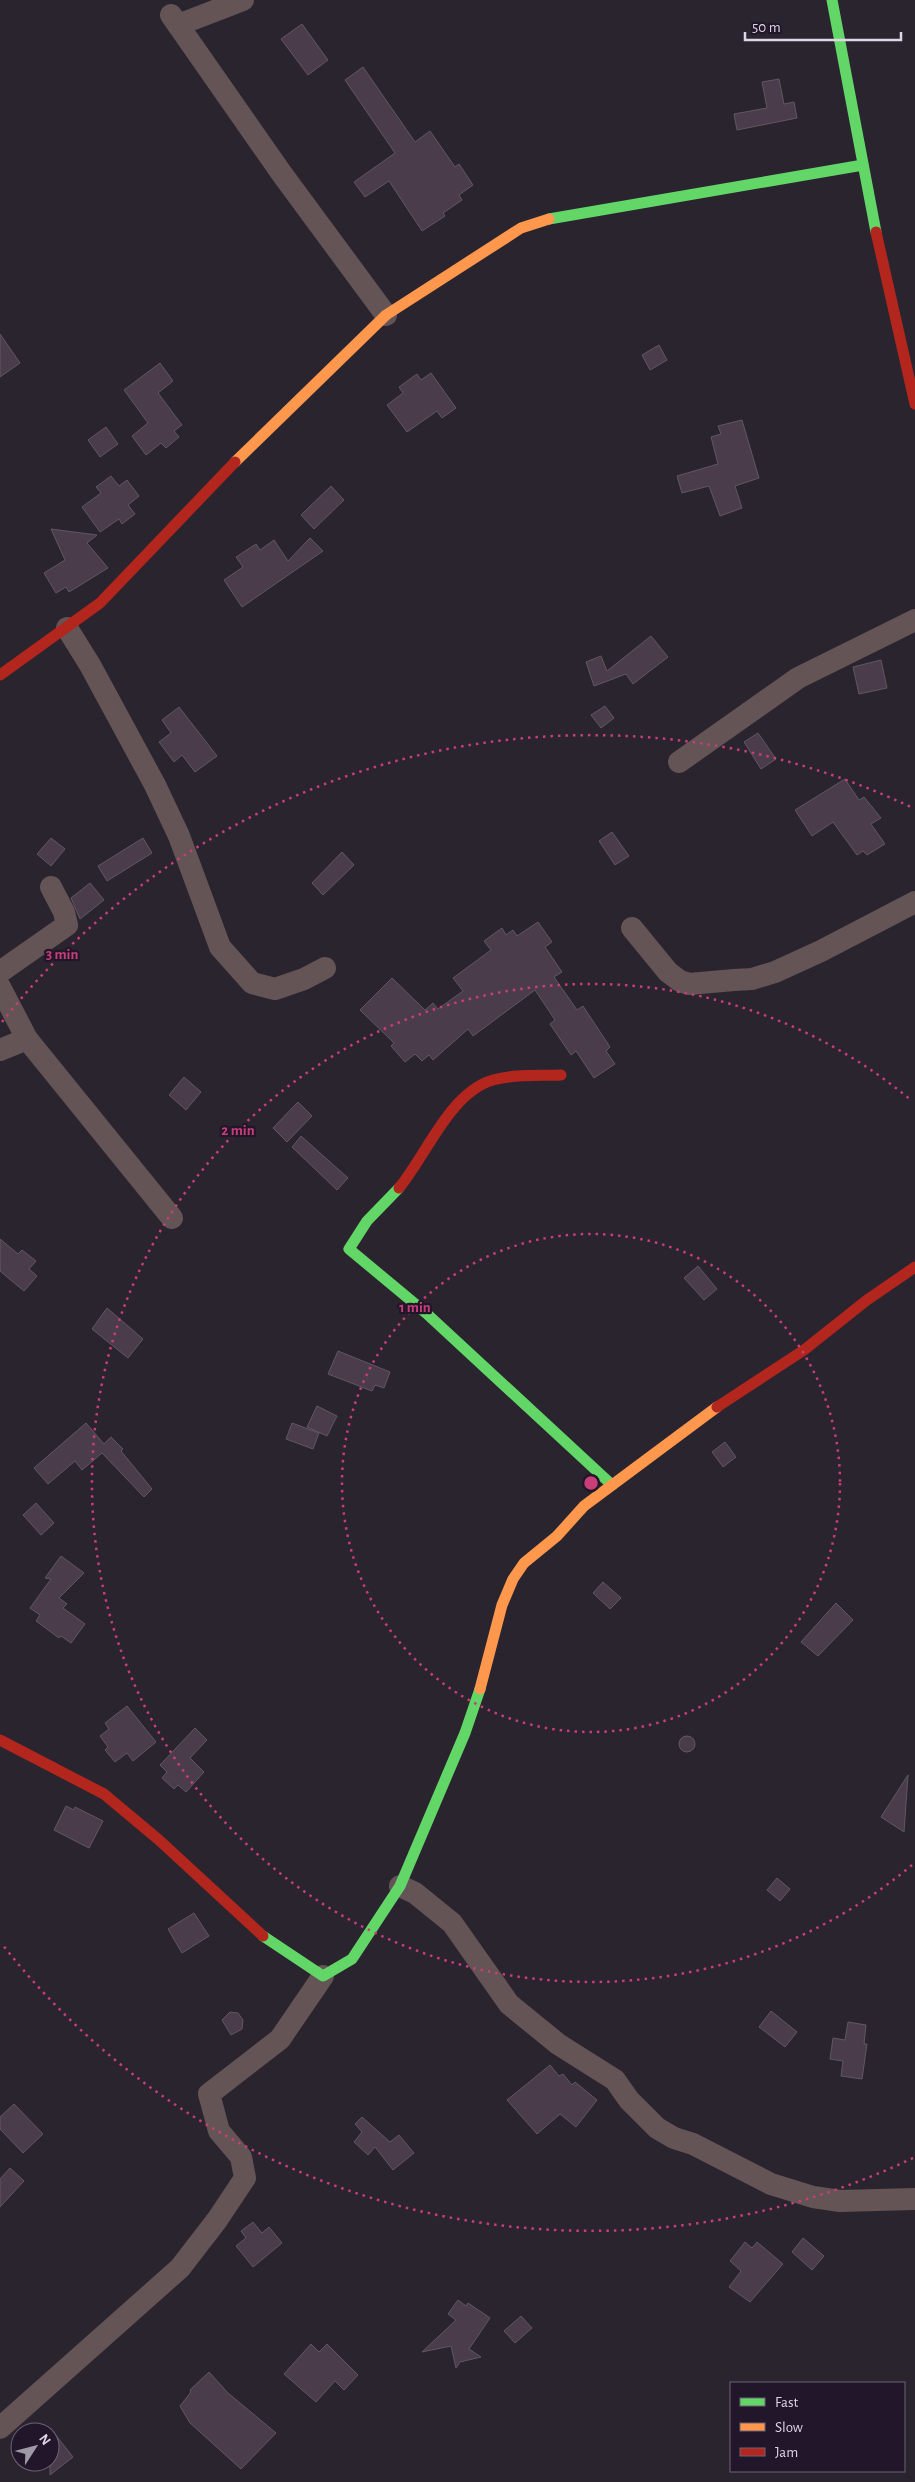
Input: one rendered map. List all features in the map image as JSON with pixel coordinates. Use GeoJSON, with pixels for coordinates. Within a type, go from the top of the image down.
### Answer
{"type":"FeatureCollection","features":[{"type":"Feature","properties":{"kind":"street"},"geometry":{"type":"LineString","coordinates":[[243,0],[174,20],[282,174],[386,315]]}},
{"type":"Feature","properties":{"kind":"street"},"geometry":{"type":"LineString","coordinates":[[832,0],[870,207],[915,404]]}},
{"type":"Feature","properties":{"kind":"street"},"geometry":{"type":"LineString","coordinates":[[0,675],[67,628],[112,591],[160,544],[232,464],[386,315],[521,228],[542,221],[694,192],[862,165]]}},
{"type":"Feature","properties":{"kind":"street"},"geometry":{"type":"LineString","coordinates":[[679,762],[798,678],[915,620]]}},
{"type":"Feature","properties":{"kind":"street"},"geometry":{"type":"LineString","coordinates":[[67,628],[90,665],[155,785],[179,836],[220,947],[252,983],[275,989],[304,979],[325,968]]}},
{"type":"Feature","properties":{"kind":"street"},"geometry":{"type":"LineString","coordinates":[[0,972],[67,925],[64,912],[51,887]]}},
{"type":"Feature","properties":{"kind":"street"},"geometry":{"type":"LineString","coordinates":[[632,928],[668,972],[680,981],[689,984],[734,980],[775,972],[821,951],[915,902]]}},
{"type":"Feature","properties":{"kind":"street"},"geometry":{"type":"LineString","coordinates":[[0,987],[27,1039],[172,1218]]}},
{"type":"Feature","properties":{"kind":"street"},"geometry":{"type":"LineString","coordinates":[[0,1050],[27,1039]]}},
{"type":"Feature","properties":{"kind":"street"},"geometry":{"type":"LineString","coordinates":[[560,1075],[529,1076],[486,1082],[470,1092],[458,1105],[406,1181],[354,1236],[349,1249],[426,1313],[612,1486]]}},
{"type":"Feature","properties":{"kind":"street"},"geometry":{"type":"LineString","coordinates":[[0,2428],[180,2268],[246,2178],[241,2157],[219,2131],[209,2094],[280,2039],[322,1976],[352,1960],[400,1886],[465,1733],[484,1677],[502,1605],[513,1579],[524,1563],[556,1536],[584,1506],[711,1410],[804,1350],[867,1300],[915,1267]]}},
{"type":"Feature","properties":{"kind":"street"},"geometry":{"type":"LineString","coordinates":[[0,1740],[40,1764],[103,1793],[258,1933],[291,1959],[322,1976]]}},
{"type":"Feature","properties":{"kind":"street"},"geometry":{"type":"LineString","coordinates":[[400,1886],[415,1893],[452,1923],[509,2004],[558,2044],[615,2080],[629,2100],[657,2128],[668,2135],[692,2144],[771,2184],[813,2197],[840,2201],[915,2199]]}},
{"type":"Feature","properties":{"kind":"building"},"geometry":{"type":"Polygon","coordinates":[[[302,24],[328,60],[308,75],[281,39],[302,24]]]}},
{"type":"Feature","properties":{"kind":"building"},"geometry":{"type":"Polygon","coordinates":[[[363,67],[415,142],[430,131],[455,167],[459,164],[473,185],[459,195],[462,200],[443,213],[445,216],[422,231],[389,181],[365,197],[354,182],[395,153],[345,80],[363,67]]]}},
{"type":"Feature","properties":{"kind":"building"},"geometry":{"type":"Polygon","coordinates":[[[779,79],[784,104],[794,102],[797,118],[737,130],[734,114],[767,108],[762,82],[779,79]]]}},
{"type":"Feature","properties":{"kind":"building"},"geometry":{"type":"Polygon","coordinates":[[[0,334],[20,363],[0,377],[0,334]]]}},
{"type":"Feature","properties":{"kind":"building"},"geometry":{"type":"Polygon","coordinates":[[[659,345],[667,360],[650,370],[642,355],[659,345]]]}},
{"type":"Feature","properties":{"kind":"building"},"geometry":{"type":"Polygon","coordinates":[[[160,363],[173,381],[158,393],[182,425],[174,431],[179,437],[166,448],[161,443],[146,455],[132,436],[148,423],[124,390],[160,363]]]}},
{"type":"Feature","properties":{"kind":"building"},"geometry":{"type":"Polygon","coordinates":[[[431,373],[456,408],[442,418],[437,411],[407,432],[387,405],[403,393],[399,387],[417,374],[421,380],[431,373]]]}},
{"type":"Feature","properties":{"kind":"building"},"geometry":{"type":"Polygon","coordinates":[[[742,420],[759,478],[735,486],[742,508],[720,516],[709,486],[682,493],[677,476],[718,464],[711,437],[721,434],[718,426],[742,420]]]}},
{"type":"Feature","properties":{"kind":"building"},"geometry":{"type":"Polygon","coordinates":[[[106,427],[118,444],[100,457],[88,440],[106,427]]]}},
{"type":"Feature","properties":{"kind":"building"},"geometry":{"type":"Polygon","coordinates":[[[111,476],[119,486],[127,480],[139,496],[128,505],[135,514],[122,524],[119,519],[100,532],[82,507],[101,493],[96,487],[111,476]]]}},
{"type":"Feature","properties":{"kind":"building"},"geometry":{"type":"Polygon","coordinates":[[[331,486],[344,500],[314,529],[301,515],[331,486]]]}},
{"type":"Feature","properties":{"kind":"building"},"geometry":{"type":"Polygon","coordinates":[[[51,529],[97,535],[87,543],[108,568],[69,592],[66,587],[56,593],[44,573],[65,560],[51,529]]]}},
{"type":"Feature","properties":{"kind":"building"},"geometry":{"type":"Polygon","coordinates":[[[310,538],[323,551],[242,607],[224,580],[243,567],[236,557],[256,544],[260,550],[274,540],[288,561],[310,538]]]}},
{"type":"Feature","properties":{"kind":"building"},"geometry":{"type":"Polygon","coordinates":[[[651,636],[668,657],[633,684],[626,674],[594,686],[586,662],[601,656],[607,671],[651,636]]]}},
{"type":"Feature","properties":{"kind":"building"},"geometry":{"type":"Polygon","coordinates":[[[881,660],[887,688],[859,694],[853,667],[881,660]]]}},
{"type":"Feature","properties":{"kind":"building"},"geometry":{"type":"Polygon","coordinates":[[[605,706],[614,718],[601,728],[591,715],[605,706]]]}},
{"type":"Feature","properties":{"kind":"building"},"geometry":{"type":"Polygon","coordinates":[[[179,707],[217,756],[195,772],[182,755],[174,762],[159,742],[171,733],[162,720],[179,707]]]}},
{"type":"Feature","properties":{"kind":"building"},"geometry":{"type":"Polygon","coordinates":[[[758,733],[776,759],[761,769],[744,742],[758,733]]]}},
{"type":"Feature","properties":{"kind":"building"},"geometry":{"type":"Polygon","coordinates":[[[845,779],[859,800],[864,797],[881,818],[871,824],[885,844],[867,855],[863,851],[857,855],[833,822],[812,836],[795,810],[845,779]]]}},
{"type":"Feature","properties":{"kind":"building"},"geometry":{"type":"Polygon","coordinates":[[[612,832],[629,856],[615,865],[599,841],[612,832]]]}},
{"type":"Feature","properties":{"kind":"building"},"geometry":{"type":"Polygon","coordinates":[[[51,838],[65,849],[51,866],[37,854],[51,838]]]}},
{"type":"Feature","properties":{"kind":"building"},"geometry":{"type":"Polygon","coordinates":[[[143,838],[152,853],[107,881],[98,866],[143,838]]]}},
{"type":"Feature","properties":{"kind":"building"},"geometry":{"type":"Polygon","coordinates":[[[342,852],[354,865],[323,895],[312,883],[342,852]]]}},
{"type":"Feature","properties":{"kind":"building"},"geometry":{"type":"Polygon","coordinates":[[[90,883],[104,900],[80,919],[71,898],[90,883]]]}},
{"type":"Feature","properties":{"kind":"building"},"geometry":{"type":"Polygon","coordinates":[[[538,922],[552,942],[545,947],[562,972],[554,977],[577,1010],[583,1006],[610,1047],[606,1051],[615,1064],[594,1078],[576,1051],[571,1055],[550,1024],[555,1020],[535,990],[473,1036],[468,1029],[433,1060],[429,1055],[422,1061],[415,1054],[405,1062],[391,1046],[394,1043],[360,1010],[392,978],[425,1010],[433,1003],[438,1009],[463,991],[453,978],[491,950],[484,941],[502,928],[506,935],[513,930],[517,936],[538,922]]]}},
{"type":"Feature","properties":{"kind":"building"},"geometry":{"type":"Polygon","coordinates":[[[184,1077],[201,1092],[186,1110],[169,1095],[184,1077]]]}},
{"type":"Feature","properties":{"kind":"building"},"geometry":{"type":"Polygon","coordinates":[[[298,1102],[312,1116],[287,1142],[273,1128],[298,1102]]]}},
{"type":"Feature","properties":{"kind":"building"},"geometry":{"type":"Polygon","coordinates":[[[301,1136],[348,1178],[337,1190],[292,1147],[301,1136]]]}},
{"type":"Feature","properties":{"kind":"building"},"geometry":{"type":"Polygon","coordinates":[[[0,1239],[18,1254],[22,1250],[36,1261],[29,1269],[37,1276],[24,1291],[0,1271],[0,1239]]]}},
{"type":"Feature","properties":{"kind":"building"},"geometry":{"type":"Polygon","coordinates":[[[698,1266],[717,1289],[704,1300],[684,1278],[698,1266]]]}},
{"type":"Feature","properties":{"kind":"building"},"geometry":{"type":"Polygon","coordinates":[[[107,1308],[143,1339],[128,1358],[92,1329],[107,1308]]]}},
{"type":"Feature","properties":{"kind":"building"},"geometry":{"type":"Polygon","coordinates":[[[338,1351],[390,1372],[384,1388],[375,1385],[372,1391],[328,1374],[338,1351]]]}},
{"type":"Feature","properties":{"kind":"building"},"geometry":{"type":"Polygon","coordinates":[[[317,1406],[337,1416],[327,1436],[307,1427],[317,1406]]]}},
{"type":"Feature","properties":{"kind":"building"},"geometry":{"type":"Polygon","coordinates":[[[86,1423],[104,1444],[111,1437],[123,1449],[121,1451],[152,1489],[144,1497],[102,1453],[82,1470],[75,1461],[48,1484],[34,1468],[86,1423]]]}},
{"type":"Feature","properties":{"kind":"building"},"geometry":{"type":"Polygon","coordinates":[[[292,1423],[319,1433],[313,1449],[286,1439],[292,1423]]]}},
{"type":"Feature","properties":{"kind":"building"},"geometry":{"type":"Polygon","coordinates":[[[725,1442],[736,1457],[723,1467],[712,1452],[725,1442]]]}},
{"type":"Feature","properties":{"kind":"building"},"geometry":{"type":"Polygon","coordinates":[[[36,1503],[54,1523],[41,1535],[23,1515],[36,1503]]]}},
{"type":"Feature","properties":{"kind":"building"},"geometry":{"type":"Polygon","coordinates":[[[61,1556],[84,1573],[59,1598],[67,1604],[63,1608],[85,1624],[71,1643],[61,1636],[59,1638],[36,1621],[40,1615],[30,1608],[51,1579],[45,1578],[61,1556]]]}},
{"type":"Feature","properties":{"kind":"building"},"geometry":{"type":"Polygon","coordinates":[[[603,1582],[621,1598],[610,1609],[593,1593],[603,1582]]]}},
{"type":"Feature","properties":{"kind":"building"},"geometry":{"type":"Polygon","coordinates":[[[836,1603],[853,1620],[818,1656],[801,1642],[836,1603]]]}},
{"type":"Feature","properties":{"kind":"building"},"geometry":{"type":"Polygon","coordinates":[[[127,1706],[156,1742],[133,1761],[127,1753],[115,1762],[105,1750],[108,1747],[100,1736],[109,1729],[105,1723],[127,1706]]]}},
{"type":"Feature","properties":{"kind":"building"},"geometry":{"type":"Polygon","coordinates":[[[195,1728],[207,1740],[190,1758],[204,1772],[186,1792],[178,1785],[174,1789],[162,1778],[167,1772],[160,1765],[195,1728]]]}},
{"type":"Feature","properties":{"kind":"building"},"geometry":{"type":"Polygon","coordinates":[[[684,1736],[690,1736],[695,1741],[693,1750],[684,1752],[679,1747],[679,1741],[684,1736]]]}},
{"type":"Feature","properties":{"kind":"building"},"geometry":{"type":"Polygon","coordinates":[[[908,1775],[904,1832],[881,1817],[908,1775]]]}},
{"type":"Feature","properties":{"kind":"building"},"geometry":{"type":"Polygon","coordinates":[[[66,1806],[74,1810],[75,1807],[103,1821],[89,1848],[54,1830],[66,1806]]]}},
{"type":"Feature","properties":{"kind":"building"},"geometry":{"type":"Polygon","coordinates":[[[777,1878],[790,1889],[780,1901],[767,1890],[777,1878]]]}},
{"type":"Feature","properties":{"kind":"building"},"geometry":{"type":"Polygon","coordinates":[[[194,1913],[209,1936],[182,1953],[168,1929],[194,1913]]]}},
{"type":"Feature","properties":{"kind":"building"},"geometry":{"type":"Polygon","coordinates":[[[771,2011],[797,2032],[785,2047],[759,2027],[771,2011]]]}},
{"type":"Feature","properties":{"kind":"building"},"geometry":{"type":"Polygon","coordinates":[[[230,2012],[238,2013],[243,2020],[242,2029],[231,2035],[222,2020],[230,2012]]]}},
{"type":"Feature","properties":{"kind":"building"},"geometry":{"type":"Polygon","coordinates":[[[848,2022],[866,2025],[864,2044],[867,2044],[862,2079],[841,2076],[843,2061],[830,2059],[833,2038],[845,2040],[848,2022]]]}},
{"type":"Feature","properties":{"kind":"building"},"geometry":{"type":"Polygon","coordinates":[[[550,2065],[559,2076],[563,2074],[572,2085],[575,2082],[597,2100],[576,2127],[560,2114],[537,2134],[507,2100],[550,2065]]]}},
{"type":"Feature","properties":{"kind":"building"},"geometry":{"type":"Polygon","coordinates":[[[14,2104],[43,2134],[23,2153],[0,2129],[0,2117],[14,2104]]]}},
{"type":"Feature","properties":{"kind":"building"},"geometry":{"type":"Polygon","coordinates":[[[362,2117],[390,2142],[399,2135],[414,2153],[393,2170],[375,2147],[368,2155],[354,2142],[362,2132],[355,2124],[362,2117]]]}},
{"type":"Feature","properties":{"kind":"building"},"geometry":{"type":"Polygon","coordinates":[[[10,2168],[24,2181],[0,2207],[0,2179],[10,2168]]]}},
{"type":"Feature","properties":{"kind":"building"},"geometry":{"type":"Polygon","coordinates":[[[253,2222],[262,2233],[269,2227],[282,2243],[253,2267],[236,2246],[246,2238],[241,2231],[253,2222]]]}},
{"type":"Feature","properties":{"kind":"building"},"geometry":{"type":"Polygon","coordinates":[[[803,2238],[824,2256],[812,2270],[792,2252],[803,2238]]]}},
{"type":"Feature","properties":{"kind":"building"},"geometry":{"type":"Polygon","coordinates":[[[745,2242],[752,2248],[757,2242],[783,2264],[750,2302],[729,2287],[741,2271],[730,2261],[745,2242]]]}},
{"type":"Feature","properties":{"kind":"building"},"geometry":{"type":"Polygon","coordinates":[[[458,2300],[466,2306],[468,2303],[490,2318],[469,2349],[481,2357],[460,2362],[456,2368],[451,2346],[422,2352],[456,2320],[448,2314],[458,2300]]]}},
{"type":"Feature","properties":{"kind":"building"},"geometry":{"type":"Polygon","coordinates":[[[521,2316],[532,2328],[515,2343],[504,2331],[521,2316]]]}},
{"type":"Feature","properties":{"kind":"building"},"geometry":{"type":"Polygon","coordinates":[[[311,2344],[319,2352],[327,2344],[358,2375],[344,2390],[335,2381],[316,2402],[284,2374],[311,2344]]]}},
{"type":"Feature","properties":{"kind":"building"},"geometry":{"type":"Polygon","coordinates":[[[209,2372],[228,2393],[276,2433],[241,2469],[190,2423],[180,2406],[191,2392],[190,2390],[209,2372]]]}},
{"type":"Feature","properties":{"kind":"building"},"geometry":{"type":"Polygon","coordinates":[[[60,2441],[73,2457],[60,2467],[60,2441]]]}},
{"type":"Feature","properties":{"kind":"traffic: fast"},"geometry":{"type":"LineString","coordinates":[[832,0],[876,232]]}},
{"type":"Feature","properties":{"kind":"traffic: fast"},"geometry":{"type":"LineString","coordinates":[[549,219],[863,165]]}},
{"type":"Feature","properties":{"kind":"traffic: fast"},"geometry":{"type":"LineString","coordinates":[[399,1188],[367,1221],[349,1249],[426,1313],[612,1485]]}},
{"type":"Feature","properties":{"kind":"traffic: fast"},"geometry":{"type":"LineString","coordinates":[[263,1936],[323,1976],[352,1959],[400,1886],[465,1733],[480,1689]]}},
{"type":"Feature","properties":{"kind":"traffic: slow"},"geometry":{"type":"LineString","coordinates":[[235,462],[386,315],[521,228],[549,219]]}},
{"type":"Feature","properties":{"kind":"traffic: slow"},"geometry":{"type":"LineString","coordinates":[[480,1689],[502,1605],[513,1579],[524,1563],[557,1536],[584,1506],[717,1407]]}},
{"type":"Feature","properties":{"kind":"traffic: jam"},"geometry":{"type":"LineString","coordinates":[[876,232],[915,404]]}},
{"type":"Feature","properties":{"kind":"traffic: jam"},"geometry":{"type":"LineString","coordinates":[[0,675],[100,603],[235,462]]}},
{"type":"Feature","properties":{"kind":"traffic: jam"},"geometry":{"type":"LineString","coordinates":[[399,1188],[451,1111],[464,1097],[478,1087],[493,1080],[509,1077],[561,1075]]}},
{"type":"Feature","properties":{"kind":"traffic: jam"},"geometry":{"type":"LineString","coordinates":[[717,1407],[804,1350],[867,1300],[915,1267]]}},
{"type":"Feature","properties":{"kind":"traffic: jam"},"geometry":{"type":"LineString","coordinates":[[0,1740],[104,1794],[159,1840],[263,1936]]}}]}
